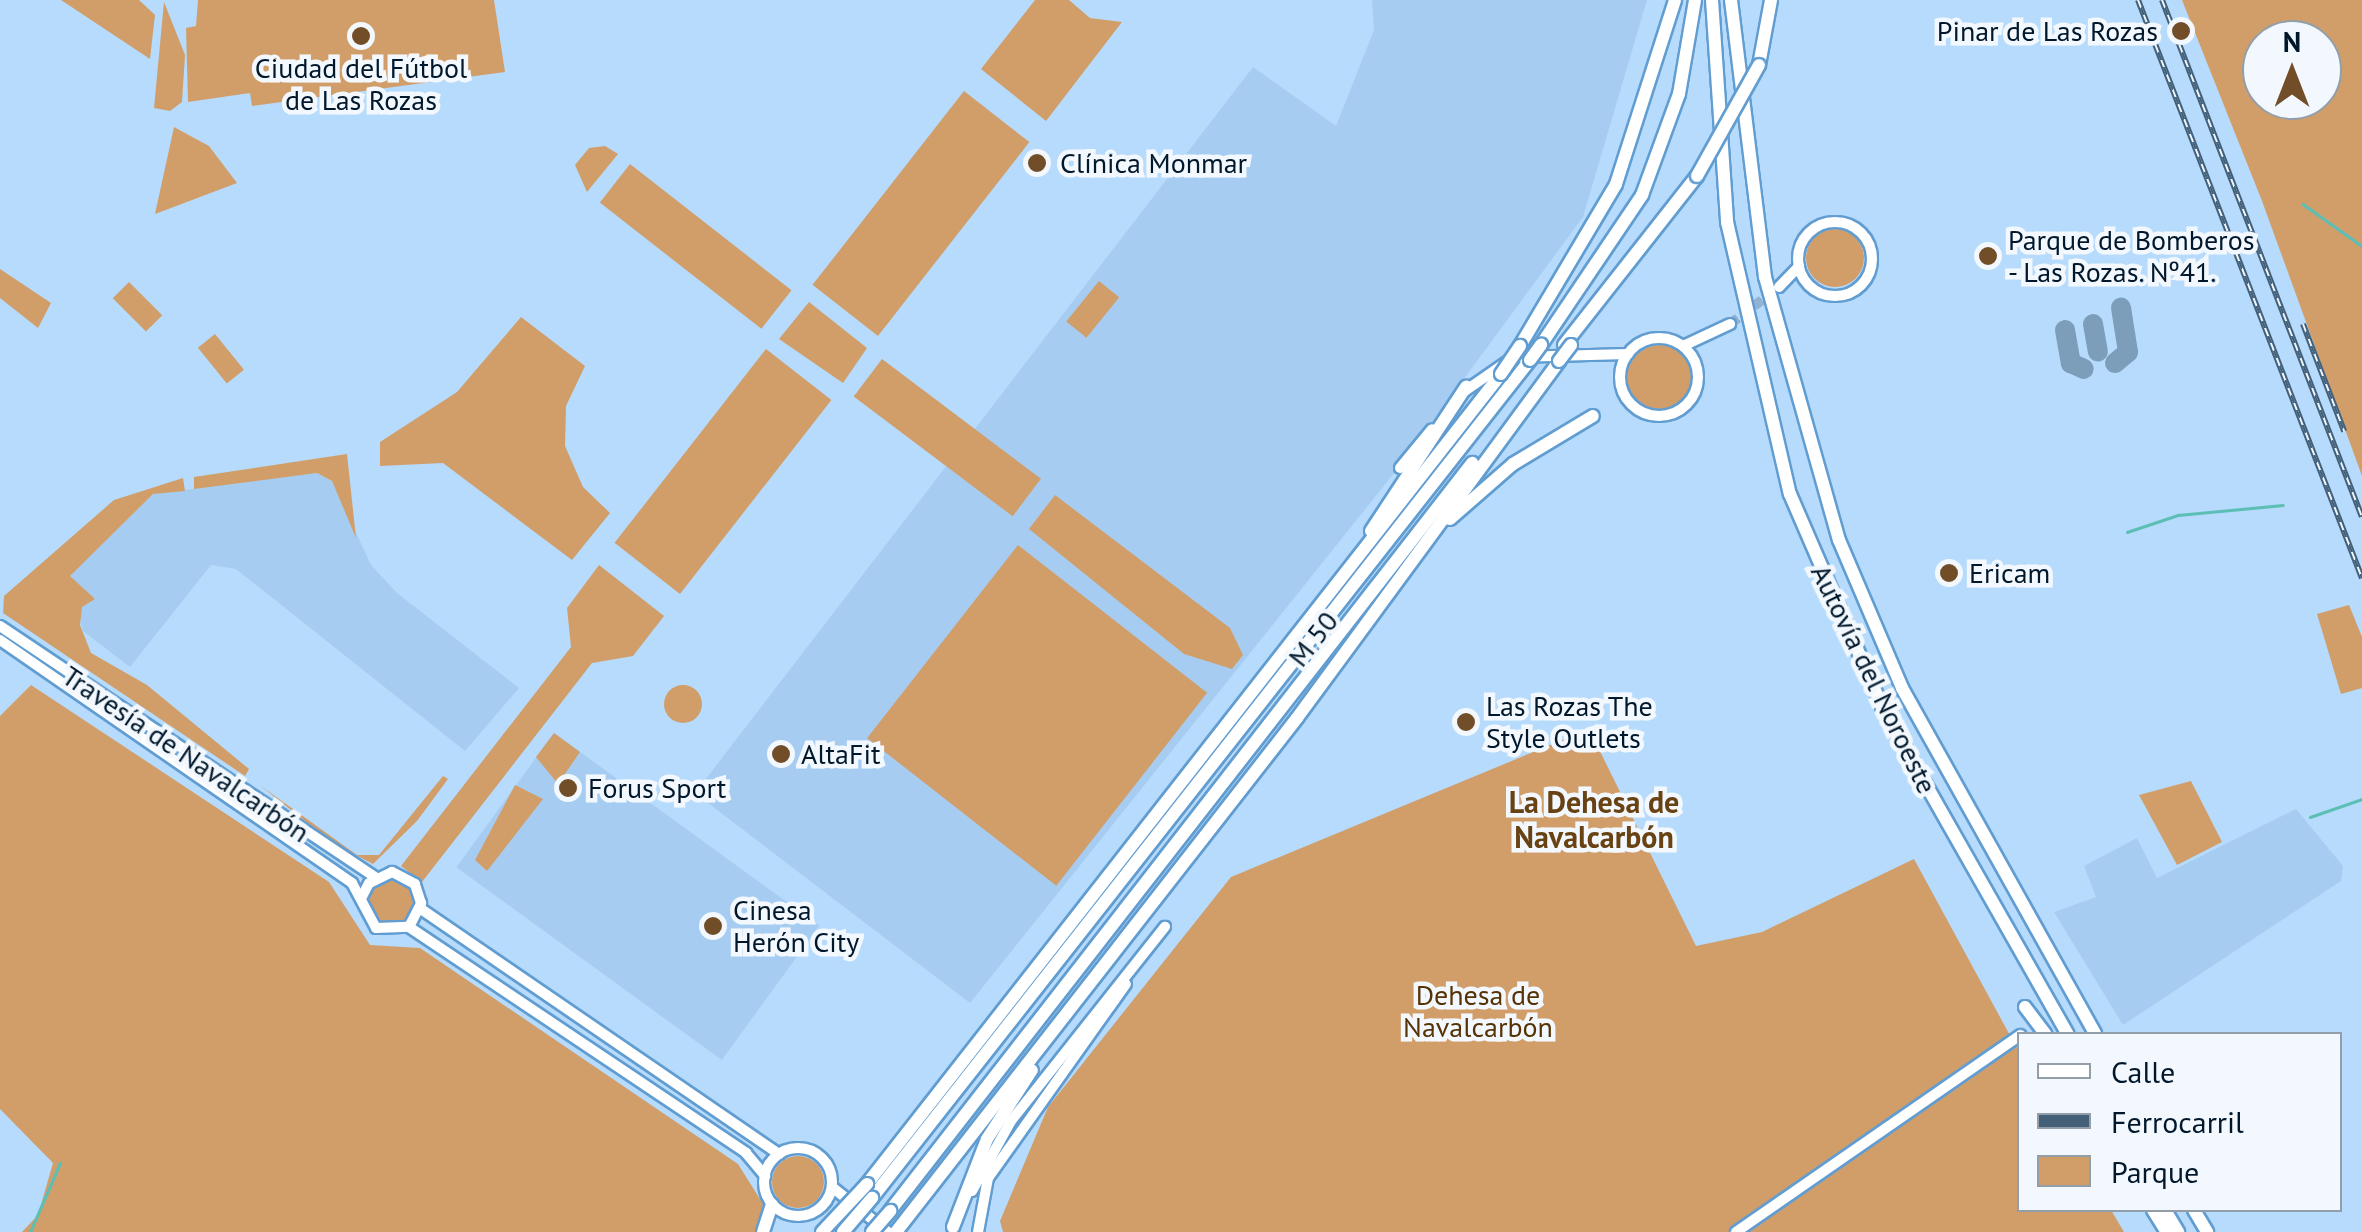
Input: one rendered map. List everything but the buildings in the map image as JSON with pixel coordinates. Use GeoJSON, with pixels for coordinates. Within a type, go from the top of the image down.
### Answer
{"type":"FeatureCollection","features":[{"type":"Feature","properties":{"kind":"highway"},"geometry":{"type":"LineString","coordinates":[[822,1232],[866,1184],[1306,628],[1501,374],[1616,184],[1675,0]]}},
{"type":"Feature","properties":{"kind":"highway","name":"M 50"},"geometry":{"type":"LineString","coordinates":[[843,1232],[1541,345],[1642,195],[1679,94],[1695,0]]}},
{"type":"Feature","properties":{"kind":"highway","name":"Autovía del Noroeste"},"geometry":{"type":"LineString","coordinates":[[1712,0],[1727,222],[1790,494],[1883,709],[2067,1032]]}},
{"type":"Feature","properties":{"kind":"highway","name":"Autovía del Noroeste"},"geometry":{"type":"LineString","coordinates":[[1731,0],[1753,215],[1813,464],[1902,688],[2093,1032]]}},
{"type":"Feature","properties":{"kind":"highway"},"geometry":{"type":"LineString","coordinates":[[872,1232],[1697,176],[1759,65],[1770,0]]}},
{"type":"Feature","properties":{"kind":"highway"},"geometry":{"type":"LineString","coordinates":[[1320,687],[1556,360]]}},
{"type":"Feature","properties":{"kind":"highway"},"geometry":{"type":"LineString","coordinates":[[1306,628],[1466,387]]}},
{"type":"Feature","properties":{"kind":"highway"},"geometry":{"type":"LineString","coordinates":[[896,1232],[1475,493],[1593,416]]}},
{"type":"Feature","properties":{"kind":"highway"},"geometry":{"type":"LineString","coordinates":[[2035,930],[2103,1032]]}},
{"type":"Feature","properties":{"kind":"highway"},"geometry":{"type":"LineString","coordinates":[[953,1229],[986,1139],[1127,937]]}},
{"type":"Feature","properties":{"kind":"highway"},"geometry":{"type":"LineString","coordinates":[[2025,1008],[2043,1032]]}},
{"type":"Feature","properties":{"kind":"highway"},"geometry":{"type":"LineString","coordinates":[[762,1232],[772,1204]]}},
{"type":"Feature","properties":{"kind":"street"},"geometry":{"type":"LineString","coordinates":[[1799,266],[1806,282],[1826,295],[1852,292],[1868,275],[1867,240],[1846,224],[1818,226],[1804,238],[1799,266],[1779,287],[1806,282]]}},
{"type":"Feature","properties":{"kind":"street"},"geometry":{"type":"LineString","coordinates":[[1400,468],[1466,387],[1514,357],[1628,354],[1652,339],[1683,346],[1713,336],[1730,324]]}},
{"type":"Feature","properties":{"kind":"street"},"geometry":{"type":"LineString","coordinates":[[1628,354],[1622,390],[1652,415],[1687,404],[1695,362],[1713,336]]}},
{"type":"Feature","properties":{"kind":"street"},"geometry":{"type":"LineString","coordinates":[[1683,346],[1695,362]]}},
{"type":"Feature","properties":{"kind":"street","name":"Travesía de Navalcarbón"},"geometry":{"type":"LineString","coordinates":[[0,626],[375,877],[409,878],[421,909],[779,1154],[819,1155],[832,1187],[888,1232]]}},
{"type":"Feature","properties":{"kind":"street","name":"Travesía de Navalcarbón"},"geometry":{"type":"LineString","coordinates":[[2,642],[352,883],[376,928],[409,926],[746,1153],[764,1176],[772,1204]]}},
{"type":"Feature","properties":{"kind":"street"},"geometry":{"type":"LineString","coordinates":[[362,899],[375,877]]}},
{"type":"Feature","properties":{"kind":"street"},"geometry":{"type":"LineString","coordinates":[[409,926],[421,909]]}},
{"type":"Feature","properties":{"kind":"street"},"geometry":{"type":"LineString","coordinates":[[953,1229],[1010,1121],[1165,927],[1007,1148],[982,1195],[978,1232]]}},
{"type":"Feature","properties":{"kind":"street"},"geometry":{"type":"LineString","coordinates":[[2020,1032],[2025,1008]]}},
{"type":"Feature","properties":{"kind":"street"},"geometry":{"type":"LineString","coordinates":[[1736,1232],[2017,1037]]}},
{"type":"Feature","properties":{"kind":"street"},"geometry":{"type":"LineString","coordinates":[[764,1176],[779,1154]]}},
{"type":"Feature","properties":{"kind":"street"},"geometry":{"type":"LineString","coordinates":[[816,1211],[832,1187]]}},
{"type":"Feature","properties":{"kind":"street"},"geometry":{"type":"LineString","coordinates":[[772,1204],[793,1216],[816,1211],[856,1232]]}},
{"type":"Feature","properties":{"kind":"shaded area"},"geometry":{"type":"Polygon","coordinates":[[[1372,0],[1647,0],[1583,217],[1399,467],[970,1003],[695,793],[1253,67],[1336,126],[1374,30],[1372,0]]]}},
{"type":"Feature","properties":{"kind":"shaded area"},"geometry":{"type":"Polygon","coordinates":[[[317,473],[332,481],[371,565],[397,593],[519,688],[465,751],[236,569],[211,565],[130,667],[83,631],[68,577],[153,494],[317,473]]]}},
{"type":"Feature","properties":{"kind":"shaded area"},"geometry":{"type":"Polygon","coordinates":[[[554,733],[819,926],[722,1060],[456,867],[554,733]]]}},
{"type":"Feature","properties":{"kind":"shaded area"},"geometry":{"type":"Polygon","coordinates":[[[2296,809],[2343,866],[2341,881],[2123,1025],[2054,912],[2096,897],[2084,866],[2137,838],[2157,878],[2296,809]]]}},
{"type":"Feature","properties":{"kind":"green space"},"geometry":{"type":"Polygon","coordinates":[[[61,0],[139,0],[155,15],[150,59],[61,0]]]}},
{"type":"Feature","properties":{"kind":"green space","name":"Ciudad del Fútbol de Las Rozas"},"geometry":{"type":"Polygon","coordinates":[[[198,0],[494,0],[505,72],[252,106],[250,93],[188,102],[186,28],[196,26],[198,0]]]}},
{"type":"Feature","properties":{"kind":"green space"},"geometry":{"type":"Polygon","coordinates":[[[1035,0],[1069,0],[1090,18],[1122,22],[1046,121],[981,69],[1035,0]]]}},
{"type":"Feature","properties":{"kind":"green space"},"geometry":{"type":"Polygon","coordinates":[[[2182,0],[2362,0],[2362,476],[2262,201],[2182,0]]]}},
{"type":"Feature","properties":{"kind":"green space"},"geometry":{"type":"Polygon","coordinates":[[[164,2],[185,55],[182,102],[170,111],[154,108],[164,2]]]}},
{"type":"Feature","properties":{"kind":"green space"},"geometry":{"type":"Polygon","coordinates":[[[964,91],[1029,142],[878,336],[813,285],[964,91]]]}},
{"type":"Feature","properties":{"kind":"green space"},"geometry":{"type":"Polygon","coordinates":[[[174,127],[209,146],[237,183],[155,214],[174,127]]]}},
{"type":"Feature","properties":{"kind":"green space"},"geometry":{"type":"Polygon","coordinates":[[[605,146],[618,154],[587,192],[575,165],[589,148],[605,146]]]}},
{"type":"Feature","properties":{"kind":"green space"},"geometry":{"type":"Polygon","coordinates":[[[630,164],[792,290],[761,329],[600,203],[630,164]]]}},
{"type":"Feature","properties":{"kind":"green space"},"geometry":{"type":"Polygon","coordinates":[[[1835,229],[1855,238],[1864,258],[1855,278],[1835,287],[1815,278],[1806,258],[1815,238],[1835,229]]]}},
{"type":"Feature","properties":{"kind":"green space"},"geometry":{"type":"Polygon","coordinates":[[[0,269],[51,303],[38,328],[0,298],[0,269]]]}},
{"type":"Feature","properties":{"kind":"green space"},"geometry":{"type":"Polygon","coordinates":[[[1099,281],[1119,297],[1086,338],[1066,321],[1099,281]]]}},
{"type":"Feature","properties":{"kind":"green space"},"geometry":{"type":"Polygon","coordinates":[[[129,282],[162,315],[146,331],[113,298],[129,282]]]}},
{"type":"Feature","properties":{"kind":"green space"},"geometry":{"type":"Polygon","coordinates":[[[809,302],[867,348],[843,383],[779,339],[809,302]]]}},
{"type":"Feature","properties":{"kind":"green space"},"geometry":{"type":"Polygon","coordinates":[[[521,317],[585,366],[566,406],[565,446],[583,487],[610,513],[572,560],[443,463],[380,466],[380,442],[457,392],[521,317]]]}},
{"type":"Feature","properties":{"kind":"green space"},"geometry":{"type":"Polygon","coordinates":[[[215,334],[244,370],[227,384],[198,348],[215,334]]]}},
{"type":"Feature","properties":{"kind":"green space"},"geometry":{"type":"Polygon","coordinates":[[[1660,345],[1673,347],[1683,355],[1691,365],[1691,391],[1683,401],[1673,409],[1660,411],[1647,409],[1637,401],[1629,391],[1627,378],[1629,365],[1637,355],[1647,347],[1660,345]]]}},
{"type":"Feature","properties":{"kind":"green space"},"geometry":{"type":"Polygon","coordinates":[[[766,349],[831,400],[680,594],[615,543],[766,349]]]}},
{"type":"Feature","properties":{"kind":"green space"},"geometry":{"type":"Polygon","coordinates":[[[882,359],[1041,479],[1013,516],[854,397],[882,359]]]}},
{"type":"Feature","properties":{"kind":"green space"},"geometry":{"type":"Polygon","coordinates":[[[347,454],[356,538],[332,481],[317,473],[194,489],[194,477],[347,454]]]}},
{"type":"Feature","properties":{"kind":"green space"},"geometry":{"type":"Polygon","coordinates":[[[183,478],[185,491],[153,494],[70,576],[95,599],[82,607],[80,625],[91,653],[147,685],[249,769],[245,776],[3,613],[4,596],[114,500],[183,478]]]}},
{"type":"Feature","properties":{"kind":"green space"},"geometry":{"type":"Polygon","coordinates":[[[1055,495],[1230,628],[1243,655],[1232,669],[1184,654],[1029,529],[1055,495]]]}},
{"type":"Feature","properties":{"kind":"green space"},"geometry":{"type":"Polygon","coordinates":[[[1018,545],[1207,693],[1056,886],[867,738],[1018,545]]]}},
{"type":"Feature","properties":{"kind":"green space"},"geometry":{"type":"Polygon","coordinates":[[[599,565],[664,616],[633,656],[592,663],[422,882],[401,866],[571,647],[567,608],[599,565]]]}},
{"type":"Feature","properties":{"kind":"green space"},"geometry":{"type":"Polygon","coordinates":[[[2349,605],[2362,637],[2362,688],[2341,694],[2317,614],[2349,605]]]}},
{"type":"Feature","properties":{"kind":"green space"},"geometry":{"type":"Polygon","coordinates":[[[31,685],[329,882],[370,945],[420,948],[738,1164],[770,1215],[762,1232],[22,1232],[38,1215],[53,1163],[0,1109],[0,716],[31,685]]]}},
{"type":"Feature","properties":{"kind":"green space"},"geometry":{"type":"Polygon","coordinates":[[[683,685],[697,690],[702,704],[697,718],[683,723],[669,718],[664,704],[669,690],[683,685]]]}},
{"type":"Feature","properties":{"kind":"green space","name":"Dehesa de Navalcarbón"},"geometry":{"type":"Polygon","coordinates":[[[1589,729],[1696,946],[1762,932],[1914,859],[2017,1048],[2017,1212],[2112,1212],[2124,1232],[1003,1232],[1000,1221],[1048,1107],[1231,877],[1589,729]]]}},
{"type":"Feature","properties":{"kind":"green space"},"geometry":{"type":"Polygon","coordinates":[[[554,733],[580,752],[558,784],[536,757],[554,733]]]}},
{"type":"Feature","properties":{"kind":"green space"},"geometry":{"type":"Polygon","coordinates":[[[443,776],[448,779],[417,821],[373,864],[331,842],[261,786],[357,855],[379,855],[443,776]]]}},
{"type":"Feature","properties":{"kind":"green space"},"geometry":{"type":"Polygon","coordinates":[[[2191,781],[2222,842],[2177,865],[2139,795],[2191,781]]]}},
{"type":"Feature","properties":{"kind":"green space"},"geometry":{"type":"Polygon","coordinates":[[[515,785],[543,799],[487,871],[475,860],[515,785]]]}},
{"type":"Feature","properties":{"kind":"green space"},"geometry":{"type":"Polygon","coordinates":[[[391,880],[406,887],[413,902],[406,917],[391,924],[376,917],[369,902],[376,887],[391,880]]]}},
{"type":"Feature","properties":{"kind":"green space"},"geometry":{"type":"Polygon","coordinates":[[[798,1156],[817,1163],[824,1182],[817,1201],[798,1208],[779,1201],[772,1182],[779,1163],[798,1156]]]}},
{"type":"Feature","properties":{"kind":"waterway"},"geometry":{"type":"LineString","coordinates":[[2303,204],[2362,246]]}},
{"type":"Feature","properties":{"kind":"waterway"},"geometry":{"type":"LineString","coordinates":[[2127,532],[2178,515],[2283,505]]}},
{"type":"Feature","properties":{"kind":"waterway"},"geometry":{"type":"LineString","coordinates":[[2310,817],[2362,799]]}},
{"type":"Feature","properties":{"kind":"waterway"},"geometry":{"type":"LineString","coordinates":[[30,1232],[60,1163]]}},
{"type":"Feature","properties":{"kind":"taxiway"},"geometry":{"type":"LineString","coordinates":[[2115,363],[2128,352],[2121,308]]}},
{"type":"Feature","properties":{"kind":"taxiway"},"geometry":{"type":"LineString","coordinates":[[2093,324],[2098,352]]}},
{"type":"Feature","properties":{"kind":"taxiway"},"geometry":{"type":"LineString","coordinates":[[2065,330],[2071,363],[2084,369]]}},
{"type":"Feature","properties":{"kind":"tunnel"},"geometry":{"type":"LineString","coordinates":[[1730,324],[1774,291]]}},
{"type":"Feature","properties":{"kind":"railway"},"geometry":{"type":"LineString","coordinates":[[2138,0],[2362,578]]}},
{"type":"Feature","properties":{"kind":"railway"},"geometry":{"type":"LineString","coordinates":[[2162,0],[2362,517]]}},
{"type":"Feature","properties":{"kind":"railway"},"geometry":{"type":"LineString","coordinates":[[2303,324],[2344,431]]}},
{"type":"Feature","properties":{"kind":"place","name":"Pinar de Las Rozas"},"geometry":{"type":"Point","coordinates":[2181,31]}},
{"type":"Feature","properties":{"kind":"place","name":"Ciudad del Fútbol de Las Rozas"},"geometry":{"type":"Point","coordinates":[361,36]}},
{"type":"Feature","properties":{"kind":"place","name":"Clínica Monmar"},"geometry":{"type":"Point","coordinates":[1037,163]}},
{"type":"Feature","properties":{"kind":"place","name":"Parque de Bomberos - Las Rozas. Nº41."},"geometry":{"type":"Point","coordinates":[1988,256]}},
{"type":"Feature","properties":{"kind":"place","name":"Ericam"},"geometry":{"type":"Point","coordinates":[1949,573]}},
{"type":"Feature","properties":{"kind":"place","name":"Las Rozas The Style Outlets"},"geometry":{"type":"Point","coordinates":[1466,722]}},
{"type":"Feature","properties":{"kind":"place","name":"AltaFit"},"geometry":{"type":"Point","coordinates":[781,754]}},
{"type":"Feature","properties":{"kind":"place","name":"Forus Sport"},"geometry":{"type":"Point","coordinates":[568,788]}},
{"type":"Feature","properties":{"kind":"place","name":"Cinesa Herón City"},"geometry":{"type":"Point","coordinates":[713,926]}},
{"type":"Feature","properties":{"kind":"district","name":"La Dehesa de Navalcarbón"},"geometry":{"type":"Point","coordinates":[1594,819]}}]}
